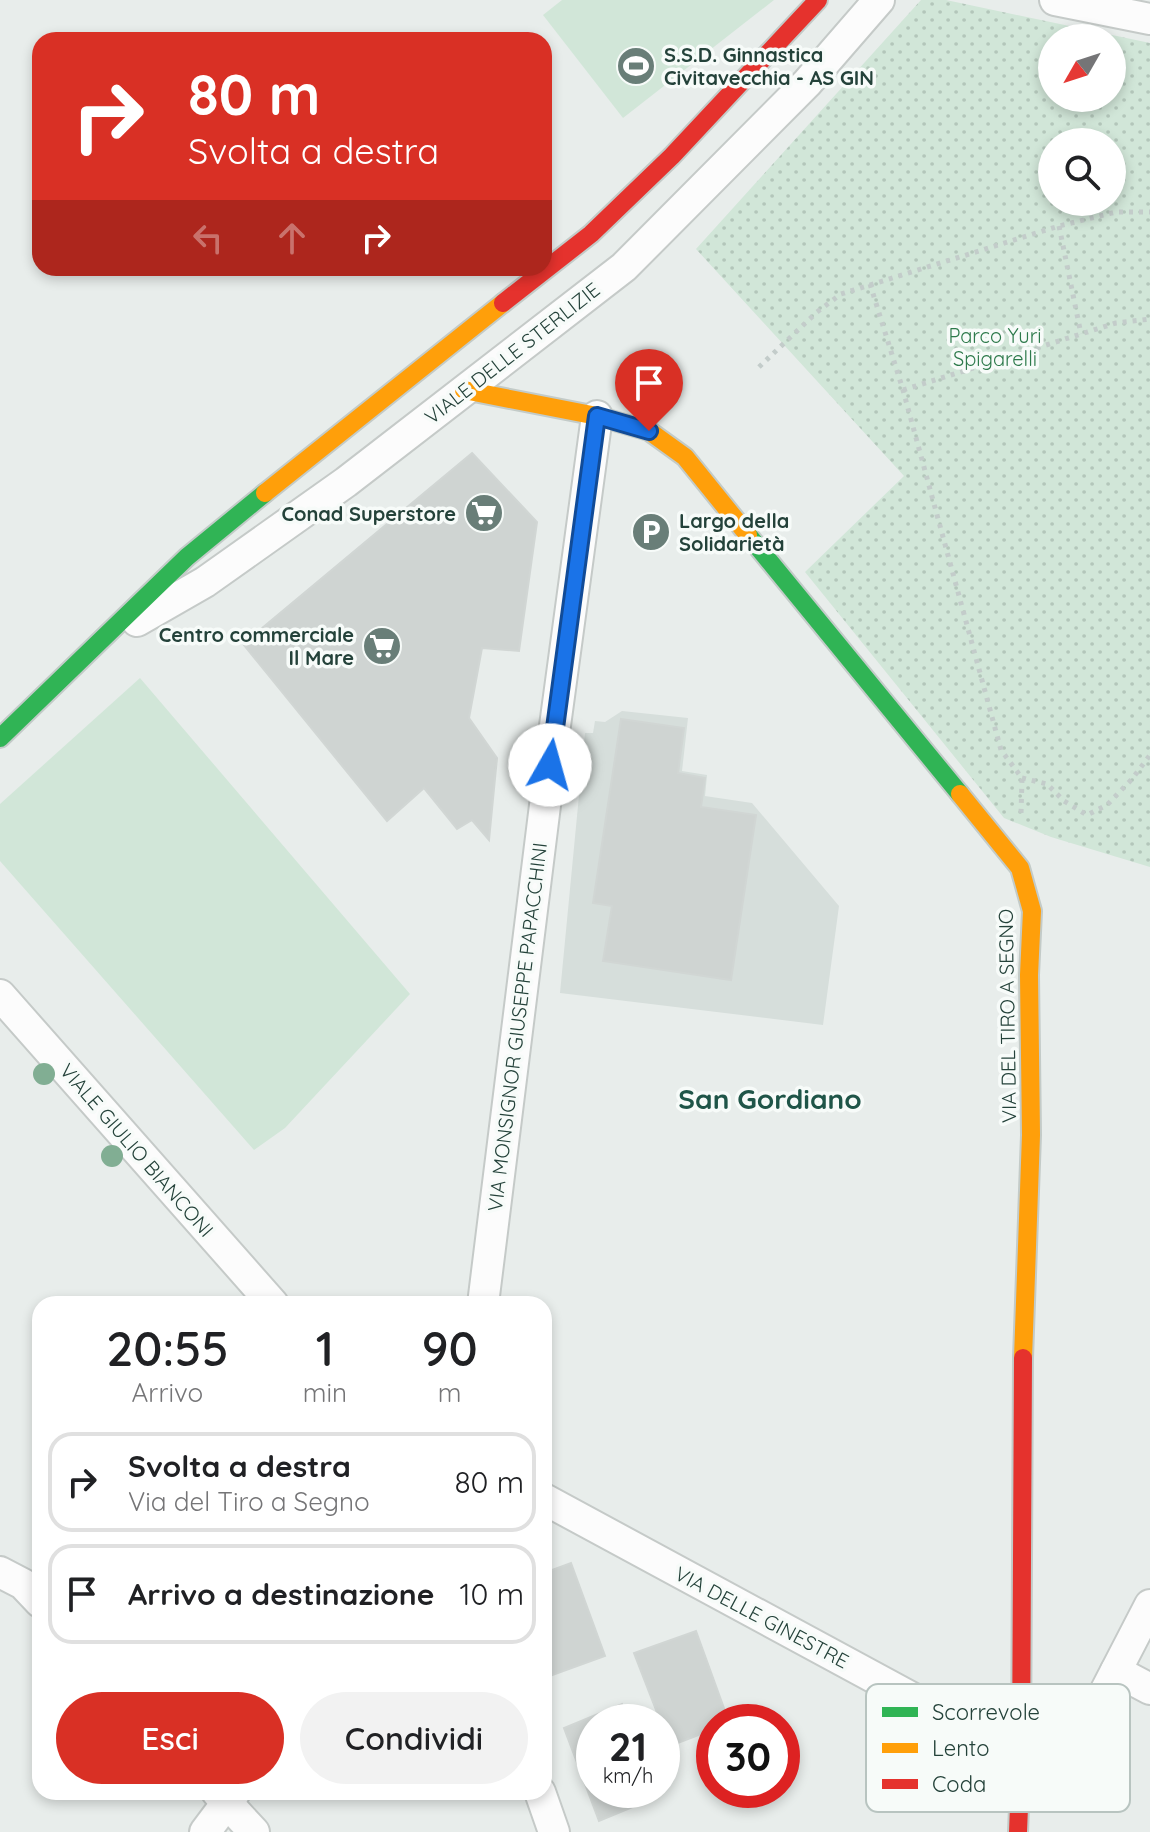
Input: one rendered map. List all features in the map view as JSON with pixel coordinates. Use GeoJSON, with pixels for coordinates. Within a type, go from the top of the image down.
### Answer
{"type":"FeatureCollection","features":[{"type":"Feature","properties":{"kind":"street","name":"VIALE DELLE STERLIZIE"},"geometry":{"type":"LineString","coordinates":[[552,265],[591,234],[672,156],[818,0]]}},
{"type":"Feature","properties":{"kind":"street","name":"VIALE DELLE STERLIZIE"},"geometry":{"type":"LineString","coordinates":[[93,646],[205,582],[346,482],[624,267],[807,83],[879,0]]}},
{"type":"Feature","properties":{"kind":"street"},"geometry":{"type":"LineString","coordinates":[[1055,0],[1150,19]]}},
{"type":"Feature","properties":{"kind":"street","name":"VIALE DELLE STERLIZIE"},"geometry":{"type":"LineString","coordinates":[[0,738],[187,557],[538,276]]}},
{"type":"Feature","properties":{"kind":"street","name":"VIA DEL TIRO A SEGNO"},"geometry":{"type":"LineString","coordinates":[[464,390],[597,416],[649,431],[685,457],[1020,868],[1032,911],[1029,975],[1031,1135],[1022,1389],[1021,1684]]}},
{"type":"Feature","properties":{"kind":"street","name":"VIA MONSIGNOR GIUSEPPE PAPACCHINI"},"geometry":{"type":"LineString","coordinates":[[484,1296],[597,416]]}},
{"type":"Feature","properties":{"kind":"street","name":"VIALE GIULIO BIANCONI"},"geometry":{"type":"LineString","coordinates":[[0,995],[266,1296]]}},
{"type":"Feature","properties":{"kind":"street","name":"VIA DELLE GINESTRE"},"geometry":{"type":"LineString","coordinates":[[552,1503],[886,1684]]}},
{"type":"Feature","properties":{"kind":"street"},"geometry":{"type":"LineString","coordinates":[[0,1572],[23,1584],[32,1594]]}},
{"type":"Feature","properties":{"kind":"street"},"geometry":{"type":"LineString","coordinates":[[1109,1684],[1150,1605]]}},
{"type":"Feature","properties":{"kind":"street"},"geometry":{"type":"LineString","coordinates":[[1116,1671],[1150,1689]]}},
{"type":"Feature","properties":{"kind":"street"},"geometry":{"type":"LineString","coordinates":[[205,1832],[225,1800]]}},
{"type":"Feature","properties":{"kind":"street"},"geometry":{"type":"LineString","coordinates":[[230,1800],[254,1832]]}},
{"type":"Feature","properties":{"kind":"street"},"geometry":{"type":"LineString","coordinates":[[543,1800],[554,1832]]}},
{"type":"Feature","properties":{"kind":"street","name":"VIA DEL TIRO A SEGNO"},"geometry":{"type":"LineString","coordinates":[[1018,1832],[1019,1812]]}},
{"type":"Feature","properties":{"kind":"path"},"geometry":{"type":"LineString","coordinates":[[759,367],[841,294],[1059,226],[1116,212],[1150,212]]}},
{"type":"Feature","properties":{"kind":"path"},"geometry":{"type":"LineString","coordinates":[[1059,226],[1081,334]]}},
{"type":"Feature","properties":{"kind":"path"},"geometry":{"type":"LineString","coordinates":[[870,284],[903,390],[1001,750],[1022,778],[1020,868]]}},
{"type":"Feature","properties":{"kind":"path"},"geometry":{"type":"LineString","coordinates":[[903,390],[1116,323],[1150,319]]}},
{"type":"Feature","properties":{"kind":"path"},"geometry":{"type":"LineString","coordinates":[[1022,778],[1047,784],[1064,801],[1087,815],[1107,805],[1150,755]]}},
{"type":"Feature","properties":{"kind":"shaded area"},"geometry":{"type":"Polygon","coordinates":[[[622,711],[688,718],[682,771],[707,775],[705,796],[752,803],[839,906],[823,1025],[560,993],[585,733],[593,733],[595,721],[605,722],[622,711]]]}},
{"type":"Feature","properties":{"kind":"green space","name":"S.S.D. Ginnastica Civitavecchia - AS GIN"},"geometry":{"type":"Polygon","coordinates":[[[562,0],[774,0],[623,118],[543,15],[562,0]]]}},
{"type":"Feature","properties":{"kind":"green space","name":"Parco Yuri Spigarelli"},"geometry":{"type":"Polygon","coordinates":[[[921,0],[946,0],[1060,24],[1038,24],[1038,112],[1126,112],[1126,38],[1150,43],[1150,867],[1051,837],[1004,818],[805,572],[904,476],[696,249],[921,0]]]}},
{"type":"Feature","properties":{"kind":"green space"},"geometry":{"type":"Polygon","coordinates":[[[140,678],[410,994],[285,1128],[254,1150],[0,861],[0,804],[140,678]]]}},
{"type":"Feature","properties":{"kind":"building","name":"Centro commerciale Il Mare"},"geometry":{"type":"Polygon","coordinates":[[[472,453],[537,522],[519,651],[482,648],[469,718],[497,758],[489,840],[472,820],[457,829],[424,788],[387,821],[243,644],[472,453]]]}},
{"type":"Feature","properties":{"kind":"building"},"geometry":{"type":"Polygon","coordinates":[[[621,719],[684,728],[678,773],[705,778],[701,807],[756,815],[731,980],[603,961],[612,906],[593,903],[621,719]]]}},
{"type":"Feature","properties":{"kind":"building"},"geometry":{"type":"Polygon","coordinates":[[[571,1563],[605,1656],[552,1675],[552,1570],[571,1563]]]}},
{"type":"Feature","properties":{"kind":"building"},"geometry":{"type":"Polygon","coordinates":[[[696,1631],[722,1704],[696,1704],[696,1736],[680,1742],[680,1704],[654,1704],[634,1653],[696,1631]]]}},
{"type":"Feature","properties":{"kind":"building"},"geometry":{"type":"Polygon","coordinates":[[[576,1723],[576,1760],[564,1728],[576,1723]]]}},
{"type":"Feature","properties":{"kind":"building"},"geometry":{"type":"Polygon","coordinates":[[[594,1808],[630,1808],[599,1821],[594,1808]]]}},
{"type":"Feature","properties":{"kind":"traffic: fast"},"geometry":{"type":"LineString","coordinates":[[0,738],[187,557],[265,493]]}},
{"type":"Feature","properties":{"kind":"traffic: fast"},"geometry":{"type":"LineString","coordinates":[[748,535],[960,794]]}},
{"type":"Feature","properties":{"kind":"traffic: slow"},"geometry":{"type":"LineString","coordinates":[[265,493],[503,303]]}},
{"type":"Feature","properties":{"kind":"traffic: slow"},"geometry":{"type":"LineString","coordinates":[[464,390],[597,416],[649,431],[685,457],[748,535]]}},
{"type":"Feature","properties":{"kind":"traffic: slow"},"geometry":{"type":"LineString","coordinates":[[960,794],[1020,868],[1032,911],[1029,975],[1031,1135],[1023,1358]]}},
{"type":"Feature","properties":{"kind":"traffic: jam"},"geometry":{"type":"LineString","coordinates":[[552,265],[591,234],[672,156],[818,0]]}},
{"type":"Feature","properties":{"kind":"traffic: jam"},"geometry":{"type":"LineString","coordinates":[[503,303],[537,276]]}},
{"type":"Feature","properties":{"kind":"traffic: jam"},"geometry":{"type":"LineString","coordinates":[[1021,1684],[1023,1358]]}},
{"type":"Feature","properties":{"kind":"traffic: jam"},"geometry":{"type":"LineString","coordinates":[[1018,1832],[1019,1812]]}},
{"type":"Feature","properties":{"kind":"place","name":"S.S.D. Ginnastica Civitavecchia - AS GIN"},"geometry":{"type":"Point","coordinates":[636,66]}},
{"type":"Feature","properties":{"kind":"place","name":"Conad Superstore"},"geometry":{"type":"Point","coordinates":[484,513]}},
{"type":"Feature","properties":{"kind":"place","name":"Largo della Solidarietà"},"geometry":{"type":"Point","coordinates":[651,532]}},
{"type":"Feature","properties":{"kind":"place","name":"Centro commerciale Il Mare"},"geometry":{"type":"Point","coordinates":[382,646]}},
{"type":"Feature","properties":{"kind":"district","name":"San Gordiano"},"geometry":{"type":"Point","coordinates":[770,1098]}},
{"type":"Feature","properties":{"kind":"route"},"geometry":{"type":"LineString","coordinates":[[550,765],[597,416],[649,431]]}}]}
